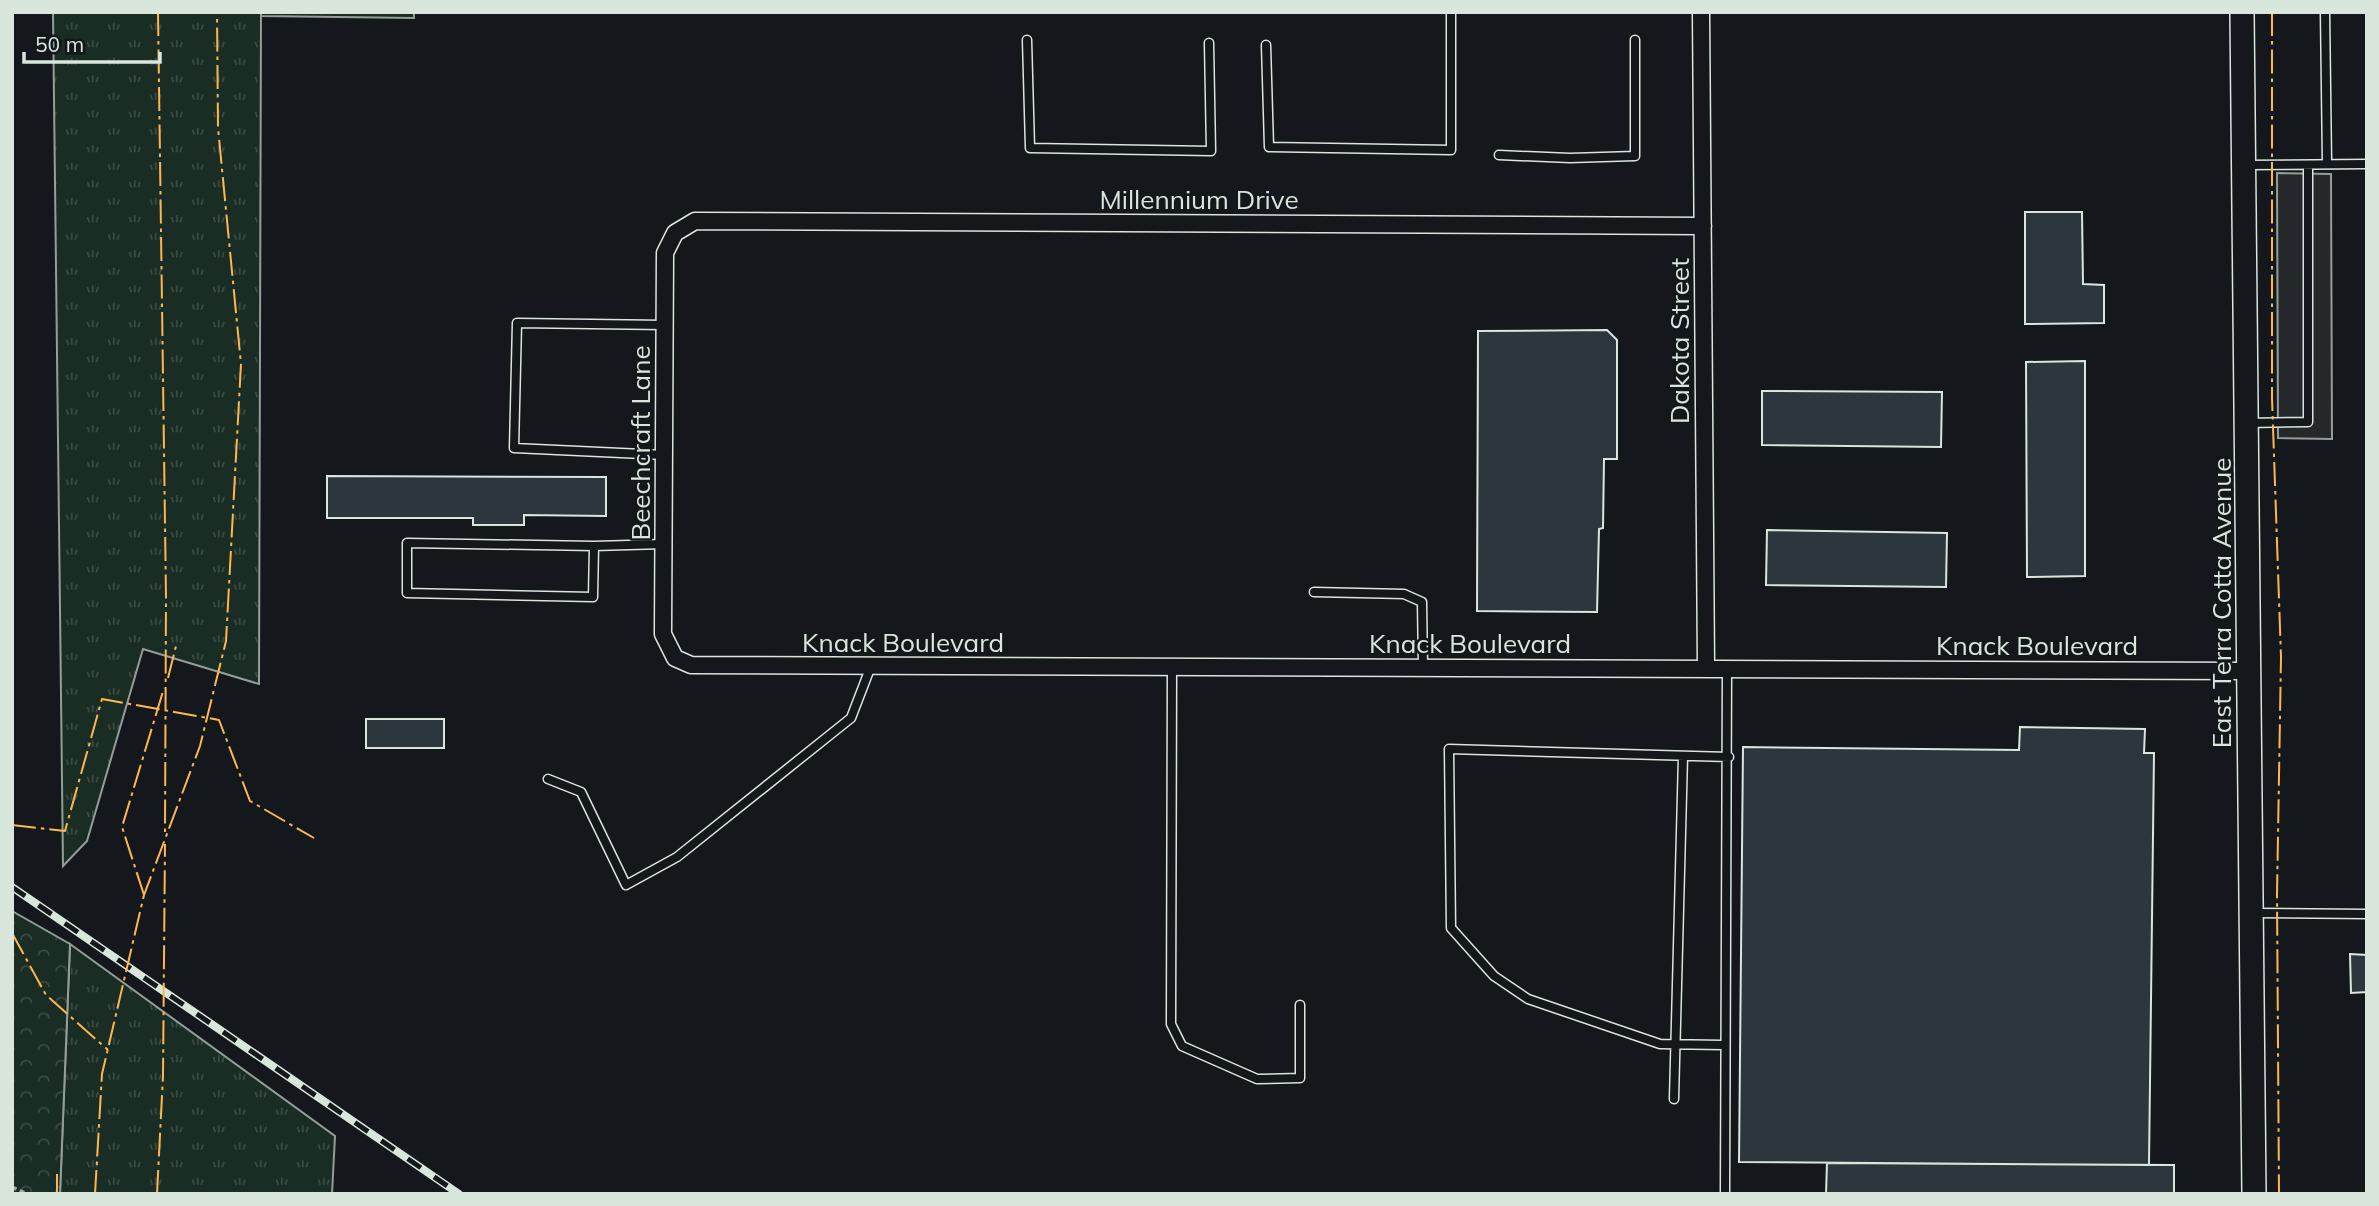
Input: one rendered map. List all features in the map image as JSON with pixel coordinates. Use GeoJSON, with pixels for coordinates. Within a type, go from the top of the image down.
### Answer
{"type":"FeatureCollection","features":[{"type":"Feature","properties":{"kind":"main road","name":"East Terra Cotta Avenue"},"geometry":{"type":"LineString","coordinates":[[2242,12],[2254,1194]]}},
{"type":"Feature","properties":{"kind":"street","name":"Dakota Street"},"geometry":{"type":"LineString","coordinates":[[1701,12],[1706,668]]}},
{"type":"Feature","properties":{"kind":"street","name":"Millennium Drive"},"geometry":{"type":"LineString","coordinates":[[695,221],[1703,226]]}},
{"type":"Feature","properties":{"kind":"street","name":"Beechcraft Lane"},"geometry":{"type":"LineString","coordinates":[[691,665],[675,658],[663,634],[665,253],[675,233],[695,221]]}},
{"type":"Feature","properties":{"kind":"street","name":"Knack Boulevard"},"geometry":{"type":"LineString","coordinates":[[691,665],[2249,671]]}},
{"type":"Feature","properties":{"kind":"lane"},"geometry":{"type":"LineString","coordinates":[[1266,45],[1269,147],[1451,150],[1451,12]]}},
{"type":"Feature","properties":{"kind":"lane"},"geometry":{"type":"LineString","coordinates":[[2325,12],[2327,164]]}},
{"type":"Feature","properties":{"kind":"lane"},"geometry":{"type":"LineString","coordinates":[[1027,40],[1030,148],[1109,151],[1211,151],[1209,43]]}},
{"type":"Feature","properties":{"kind":"lane"},"geometry":{"type":"LineString","coordinates":[[1499,155],[1570,158],[1636,156],[1634,40]]}},
{"type":"Feature","properties":{"kind":"lane"},"geometry":{"type":"LineString","coordinates":[[2245,165],[2367,164]]}},
{"type":"Feature","properties":{"kind":"lane"},"geometry":{"type":"LineString","coordinates":[[2247,423],[2308,422],[2308,165]]}},
{"type":"Feature","properties":{"kind":"lane"},"geometry":{"type":"LineString","coordinates":[[664,454],[514,448],[517,323],[665,325]]}},
{"type":"Feature","properties":{"kind":"lane"},"geometry":{"type":"LineString","coordinates":[[594,546],[593,597],[407,593],[407,542],[594,546],[664,544]]}},
{"type":"Feature","properties":{"kind":"lane"},"geometry":{"type":"LineString","coordinates":[[1314,592],[1404,594],[1422,602],[1423,668]]}},
{"type":"Feature","properties":{"kind":"lane"},"geometry":{"type":"LineString","coordinates":[[548,779],[580,792],[626,885],[677,857],[851,718],[871,666]]}},
{"type":"Feature","properties":{"kind":"lane"},"geometry":{"type":"LineString","coordinates":[[1172,667],[1171,1024],[1182,1046],[1257,1079],[1300,1078],[1300,1006]]}},
{"type":"Feature","properties":{"kind":"lane"},"geometry":{"type":"LineString","coordinates":[[1725,1194],[1723,1045],[1727,668]]}},
{"type":"Feature","properties":{"kind":"lane"},"geometry":{"type":"LineString","coordinates":[[1723,1045],[1660,1044],[1528,999],[1494,976],[1451,928],[1449,749],[1728,757]]}},
{"type":"Feature","properties":{"kind":"lane"},"geometry":{"type":"LineString","coordinates":[[1674,1099],[1683,756]]}},
{"type":"Feature","properties":{"kind":"lane"},"geometry":{"type":"LineString","coordinates":[[2252,912],[2367,914]]}},
{"type":"Feature","properties":{"kind":"path"},"geometry":{"type":"LineString","coordinates":[[13,1188],[27,1194]]}},
{"type":"Feature","properties":{"kind":"green space"},"geometry":{"type":"Polygon","coordinates":[[[53,12],[261,12],[259,684],[143,649],[87,841],[63,866],[53,12]]]}},
{"type":"Feature","properties":{"kind":"green space"},"geometry":{"type":"Polygon","coordinates":[[[261,12],[414,12],[414,18],[261,16],[261,12]]]}},
{"type":"Feature","properties":{"kind":"green space"},"geometry":{"type":"Polygon","coordinates":[[[12,911],[70,944],[60,1194],[12,1194],[12,911]]]}},
{"type":"Feature","properties":{"kind":"green space"},"geometry":{"type":"Polygon","coordinates":[[[70,944],[335,1136],[332,1194],[60,1194],[70,944]]]}},
{"type":"Feature","properties":{"kind":"shaded area"},"geometry":{"type":"Polygon","coordinates":[[[2277,173],[2331,174],[2332,439],[2278,438],[2277,173]]]}},
{"type":"Feature","properties":{"kind":"building"},"geometry":{"type":"Polygon","coordinates":[[[2025,212],[2082,212],[2083,284],[2104,285],[2104,323],[2025,324],[2025,212]]]}},
{"type":"Feature","properties":{"kind":"building"},"geometry":{"type":"Polygon","coordinates":[[[1607,330],[1617,340],[1617,459],[1604,459],[1603,528],[1599,529],[1597,612],[1477,611],[1478,331],[1607,330]]]}},
{"type":"Feature","properties":{"kind":"building"},"geometry":{"type":"Polygon","coordinates":[[[2085,361],[2085,576],[2027,577],[2026,362],[2085,361]]]}},
{"type":"Feature","properties":{"kind":"building"},"geometry":{"type":"Polygon","coordinates":[[[1762,391],[1942,392],[1941,447],[1762,445],[1762,391]]]}},
{"type":"Feature","properties":{"kind":"building"},"geometry":{"type":"Polygon","coordinates":[[[327,476],[606,477],[606,516],[524,515],[524,525],[473,525],[473,518],[327,518],[327,476]]]}},
{"type":"Feature","properties":{"kind":"building"},"geometry":{"type":"Polygon","coordinates":[[[1767,530],[1947,533],[1946,587],[1766,585],[1767,530]]]}},
{"type":"Feature","properties":{"kind":"building"},"geometry":{"type":"Polygon","coordinates":[[[366,719],[444,719],[444,748],[366,748],[366,719]]]}},
{"type":"Feature","properties":{"kind":"building"},"geometry":{"type":"Polygon","coordinates":[[[2020,727],[2145,729],[2144,753],[2154,753],[2149,1165],[1739,1162],[1743,747],[2019,750],[2020,727]]]}},
{"type":"Feature","properties":{"kind":"building"},"geometry":{"type":"Polygon","coordinates":[[[2350,954],[2367,955],[2367,992],[2351,993],[2350,954]]]}},
{"type":"Feature","properties":{"kind":"building"},"geometry":{"type":"Polygon","coordinates":[[[1827,1163],[2174,1165],[2174,1194],[1826,1194],[1827,1163]]]}},
{"type":"Feature","properties":{"kind":"railway"},"geometry":{"type":"LineString","coordinates":[[12,887],[459,1194]]}},
{"type":"Feature","properties":{"kind":"power"},"geometry":{"type":"LineString","coordinates":[[158,12],[166,597],[165,833]]}},
{"type":"Feature","properties":{"kind":"power"},"geometry":{"type":"LineString","coordinates":[[95,1194],[102,1074],[144,895],[200,746],[226,641],[241,364],[218,128],[217,12]]}},
{"type":"Feature","properties":{"kind":"power"},"geometry":{"type":"LineString","coordinates":[[2272,12],[2272,398],[2281,657],[2277,895],[2279,1194]]}},
{"type":"Feature","properties":{"kind":"power"},"geometry":{"type":"LineString","coordinates":[[168,678],[177,642]]}},
{"type":"Feature","properties":{"kind":"power"},"geometry":{"type":"LineString","coordinates":[[144,895],[122,827],[164,688]]}},
{"type":"Feature","properties":{"kind":"power"},"geometry":{"type":"LineString","coordinates":[[12,825],[65,831],[102,699],[219,720],[250,801],[314,838]]}},
{"type":"Feature","properties":{"kind":"power"},"geometry":{"type":"LineString","coordinates":[[157,1194],[163,1076],[165,844]]}},
{"type":"Feature","properties":{"kind":"power"},"geometry":{"type":"LineString","coordinates":[[12,933],[46,995],[108,1050]]}},
{"type":"Feature","properties":{"kind":"power"},"geometry":{"type":"LineString","coordinates":[[57,1174],[57,1194]]}}]}
